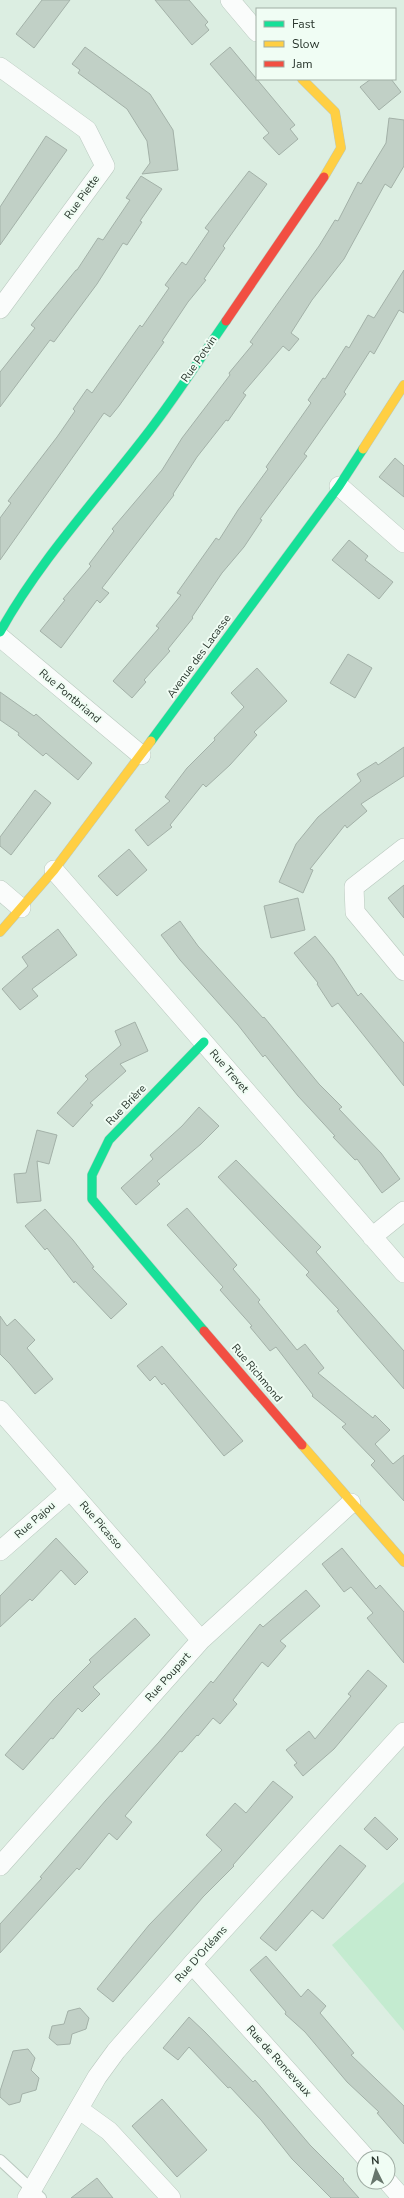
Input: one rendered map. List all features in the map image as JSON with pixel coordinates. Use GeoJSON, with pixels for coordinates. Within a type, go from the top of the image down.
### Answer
{"type":"FeatureCollection","features":[{"type":"Feature","properties":{"kind":"street"},"geometry":{"type":"LineString","coordinates":[[230,0],[256,31]]}},
{"type":"Feature","properties":{"kind":"street","name":"Rue Piette"},"geometry":{"type":"LineString","coordinates":[[0,67],[87,130],[105,166],[0,309]]}},
{"type":"Feature","properties":{"kind":"street","name":"Rue Potvin"},"geometry":{"type":"LineString","coordinates":[[0,632],[15,605],[67,533],[150,430],[316,192],[342,148],[335,112],[303,80]]}},
{"type":"Feature","properties":{"kind":"street","name":"Avenue des Lacasse"},"geometry":{"type":"LineString","coordinates":[[0,932],[54,870],[141,755],[339,486],[404,385]]}},
{"type":"Feature","properties":{"kind":"street"},"geometry":{"type":"LineString","coordinates":[[339,486],[404,543]]}},
{"type":"Feature","properties":{"kind":"street","name":"Rue Pontbriand"},"geometry":{"type":"LineString","coordinates":[[0,637],[141,755]]}},
{"type":"Feature","properties":{"kind":"street"},"geometry":{"type":"LineString","coordinates":[[404,848],[354,887],[356,912],[404,971]]}},
{"type":"Feature","properties":{"kind":"street","name":"Rue Trevet"},"geometry":{"type":"LineString","coordinates":[[54,870],[404,1273]]}},
{"type":"Feature","properties":{"kind":"street"},"geometry":{"type":"LineString","coordinates":[[0,890],[21,908]]}},
{"type":"Feature","properties":{"kind":"street","name":"Rue Brière"},"geometry":{"type":"LineString","coordinates":[[92,1199],[92,1175],[109,1140],[204,1042]]}},
{"type":"Feature","properties":{"kind":"street","name":"Rue Richmond"},"geometry":{"type":"LineString","coordinates":[[92,1199],[351,1503],[404,1562]]}},
{"type":"Feature","properties":{"kind":"street"},"geometry":{"type":"LineString","coordinates":[[372,1237],[404,1211]]}},
{"type":"Feature","properties":{"kind":"street","name":"Rue Picasso"},"geometry":{"type":"LineString","coordinates":[[0,1410],[201,1640]]}},
{"type":"Feature","properties":{"kind":"street","name":"Rue Pajou"},"geometry":{"type":"LineString","coordinates":[[0,1551],[70,1490]]}},
{"type":"Feature","properties":{"kind":"street","name":"Rue Poupart"},"geometry":{"type":"LineString","coordinates":[[0,1866],[201,1640],[351,1503]]}},
{"type":"Feature","properties":{"kind":"street","name":"Rue D'Orléans"},"geometry":{"type":"LineString","coordinates":[[33,2196],[109,2059],[192,1964],[404,1732]]}},
{"type":"Feature","properties":{"kind":"street","name":"Rue de Roncevaux"},"geometry":{"type":"LineString","coordinates":[[192,1964],[359,2150]]}},
{"type":"Feature","properties":{"kind":"street"},"geometry":{"type":"LineString","coordinates":[[80,2110],[109,2131],[171,2198]]}},
{"type":"Feature","properties":{"kind":"street"},"geometry":{"type":"LineString","coordinates":[[395,2190],[402,2198]]}},
{"type":"Feature","properties":{"kind":"lane"},"geometry":{"type":"LineString","coordinates":[[0,2160],[33,2196]]}},
{"type":"Feature","properties":{"kind":"green space"},"geometry":{"type":"Polygon","coordinates":[[[404,1882],[404,2031],[332,1945],[404,1882]]]}},
{"type":"Feature","properties":{"kind":"building"},"geometry":{"type":"Polygon","coordinates":[[[42,0],[70,0],[34,48],[16,34],[42,0]]]}},
{"type":"Feature","properties":{"kind":"building"},"geometry":{"type":"Polygon","coordinates":[[[155,0],[189,0],[208,22],[205,25],[209,30],[192,45],[155,0]]]}},
{"type":"Feature","properties":{"kind":"building"},"geometry":{"type":"Polygon","coordinates":[[[85,47],[150,94],[173,130],[178,170],[142,174],[150,163],[147,141],[127,109],[78,73],[80,70],[72,64],[85,47]]]}},
{"type":"Feature","properties":{"kind":"building"},"geometry":{"type":"Polygon","coordinates":[[[230,47],[295,125],[290,129],[298,139],[279,155],[263,138],[269,133],[210,64],[230,47]]]}},
{"type":"Feature","properties":{"kind":"building"},"geometry":{"type":"Polygon","coordinates":[[[370,80],[392,80],[401,92],[379,110],[360,87],[370,80]]]}},
{"type":"Feature","properties":{"kind":"building"},"geometry":{"type":"Polygon","coordinates":[[[389,118],[404,120],[404,166],[391,188],[385,184],[344,259],[312,300],[291,333],[299,339],[289,351],[283,346],[243,393],[246,395],[228,421],[226,420],[197,457],[173,494],[174,495],[102,588],[109,593],[100,603],[97,600],[61,648],[40,631],[65,600],[63,599],[91,566],[89,564],[114,531],[112,529],[162,470],[182,438],[230,375],[229,373],[253,344],[250,342],[319,246],[335,220],[338,221],[358,182],[361,184],[386,143],[389,118]]]}},
{"type":"Feature","properties":{"kind":"building"},"geometry":{"type":"Polygon","coordinates":[[[46,136],[67,150],[0,245],[0,207],[46,136]]]}},
{"type":"Feature","properties":{"kind":"building"},"geometry":{"type":"Polygon","coordinates":[[[249,171],[267,184],[223,246],[225,248],[204,279],[206,280],[188,302],[162,341],[164,342],[119,406],[110,417],[104,413],[0,560],[0,518],[11,503],[8,501],[57,437],[75,411],[73,409],[87,389],[92,393],[140,325],[142,327],[169,288],[165,285],[182,262],[186,265],[209,231],[205,228],[249,171]]]}},
{"type":"Feature","properties":{"kind":"building"},"geometry":{"type":"Polygon","coordinates":[[[141,176],[162,189],[140,221],[142,222],[127,245],[123,243],[97,284],[54,342],[50,340],[0,407],[0,372],[35,328],[31,325],[77,270],[98,238],[103,240],[130,200],[126,198],[141,176]]]}},
{"type":"Feature","properties":{"kind":"building"},"geometry":{"type":"Polygon","coordinates":[[[404,270],[404,313],[399,310],[374,354],[370,351],[344,392],[346,394],[304,454],[307,456],[260,519],[262,520],[244,547],[222,573],[192,617],[193,618],[168,649],[170,651],[144,680],[146,682],[132,698],[113,681],[159,628],[156,626],[181,595],[177,593],[216,538],[219,540],[238,510],[268,469],[266,467],[311,403],[308,400],[323,378],[325,379],[346,346],[349,348],[368,315],[374,318],[404,270]]]}},
{"type":"Feature","properties":{"kind":"building"},"geometry":{"type":"Polygon","coordinates":[[[395,458],[404,466],[404,497],[379,477],[395,458]]]}},
{"type":"Feature","properties":{"kind":"building"},"geometry":{"type":"Polygon","coordinates":[[[349,540],[368,556],[365,560],[393,582],[379,599],[332,560],[349,540]]]}},
{"type":"Feature","properties":{"kind":"building"},"geometry":{"type":"Polygon","coordinates":[[[348,654],[372,668],[355,698],[330,683],[348,654]]]}},
{"type":"Feature","properties":{"kind":"building"},"geometry":{"type":"Polygon","coordinates":[[[257,668],[287,701],[254,732],[257,735],[230,765],[206,787],[203,784],[170,825],[172,827],[148,846],[135,830],[170,801],[165,797],[187,768],[215,740],[214,738],[244,707],[231,693],[257,668]]]}},
{"type":"Feature","properties":{"kind":"building"},"geometry":{"type":"Polygon","coordinates":[[[0,692],[34,716],[36,714],[92,763],[78,780],[46,753],[43,756],[18,735],[19,733],[0,720],[0,692]]]}},
{"type":"Feature","properties":{"kind":"building"},"geometry":{"type":"Polygon","coordinates":[[[404,747],[404,776],[361,804],[367,811],[347,828],[345,825],[310,869],[313,870],[303,893],[279,882],[296,844],[318,817],[361,781],[357,774],[376,762],[378,765],[404,747]]]}},
{"type":"Feature","properties":{"kind":"building"},"geometry":{"type":"Polygon","coordinates":[[[35,790],[51,803],[11,855],[0,846],[0,837],[35,790]]]}},
{"type":"Feature","properties":{"kind":"building"},"geometry":{"type":"Polygon","coordinates":[[[129,849],[147,870],[117,896],[98,876],[129,849]]]}},
{"type":"Feature","properties":{"kind":"building"},"geometry":{"type":"Polygon","coordinates":[[[404,885],[404,918],[388,898],[404,885]]]}},
{"type":"Feature","properties":{"kind":"building"},"geometry":{"type":"Polygon","coordinates":[[[298,898],[305,930],[271,938],[264,906],[298,898]]]}},
{"type":"Feature","properties":{"kind":"building"},"geometry":{"type":"Polygon","coordinates":[[[180,921],[198,946],[263,1018],[264,1017],[319,1084],[342,1107],[339,1109],[381,1153],[400,1179],[382,1193],[357,1159],[355,1160],[333,1137],[335,1136],[298,1096],[265,1055],[263,1057],[238,1025],[180,960],[161,935],[180,921]]]}},
{"type":"Feature","properties":{"kind":"building"},"geometry":{"type":"Polygon","coordinates":[[[58,929],[77,955],[32,989],[38,996],[20,1010],[2,989],[28,966],[22,957],[58,929]]]}},
{"type":"Feature","properties":{"kind":"building"},"geometry":{"type":"Polygon","coordinates":[[[315,936],[333,958],[358,996],[361,993],[404,1043],[404,1086],[338,1003],[332,1007],[317,984],[318,983],[294,953],[315,936]]]}},
{"type":"Feature","properties":{"kind":"building"},"geometry":{"type":"Polygon","coordinates":[[[135,1022],[148,1051],[120,1064],[126,1071],[90,1103],[93,1105],[73,1127],[57,1113],[88,1079],[85,1076],[121,1045],[115,1031],[135,1022]]]}},
{"type":"Feature","properties":{"kind":"building"},"geometry":{"type":"Polygon","coordinates":[[[199,1107],[219,1126],[201,1144],[157,1181],[160,1184],[136,1205],[121,1188],[153,1159],[150,1155],[182,1126],[199,1107]]]}},
{"type":"Feature","properties":{"kind":"building"},"geometry":{"type":"Polygon","coordinates":[[[37,1130],[57,1135],[49,1164],[37,1161],[41,1201],[17,1203],[14,1174],[26,1173],[37,1130]]]}},
{"type":"Feature","properties":{"kind":"building"},"geometry":{"type":"Polygon","coordinates":[[[236,1160],[321,1247],[316,1252],[404,1351],[404,1389],[337,1311],[339,1310],[306,1275],[309,1272],[218,1177],[236,1160]]]}},
{"type":"Feature","properties":{"kind":"building"},"geometry":{"type":"Polygon","coordinates":[[[187,1208],[237,1265],[233,1269],[260,1300],[258,1302],[297,1350],[305,1344],[324,1368],[318,1373],[373,1418],[375,1415],[390,1430],[375,1444],[393,1464],[404,1455],[404,1501],[371,1465],[375,1461],[342,1427],[346,1424],[312,1396],[313,1395],[276,1347],[270,1351],[250,1327],[252,1326],[220,1290],[223,1287],[167,1225],[187,1208]]]}},
{"type":"Feature","properties":{"kind":"building"},"geometry":{"type":"Polygon","coordinates":[[[45,1209],[73,1240],[94,1267],[92,1268],[127,1304],[111,1319],[75,1281],[74,1283],[47,1248],[45,1250],[25,1226],[45,1209]]]}},
{"type":"Feature","properties":{"kind":"building"},"geometry":{"type":"Polygon","coordinates":[[[0,1316],[7,1326],[15,1319],[35,1340],[27,1348],[53,1379],[35,1394],[0,1354],[0,1316]]]}},
{"type":"Feature","properties":{"kind":"building"},"geometry":{"type":"Polygon","coordinates":[[[162,1346],[243,1441],[224,1456],[164,1383],[162,1385],[155,1376],[150,1381],[137,1366],[162,1346]]]}},
{"type":"Feature","properties":{"kind":"building"},"geometry":{"type":"Polygon","coordinates":[[[56,1538],[88,1572],[75,1585],[61,1570],[32,1601],[30,1599],[0,1627],[0,1596],[56,1538]]]}},
{"type":"Feature","properties":{"kind":"building"},"geometry":{"type":"Polygon","coordinates":[[[342,1548],[376,1589],[380,1585],[404,1612],[404,1663],[367,1618],[373,1613],[351,1587],[344,1592],[322,1564],[342,1548]]]}},
{"type":"Feature","properties":{"kind":"building"},"geometry":{"type":"Polygon","coordinates":[[[306,1590],[320,1606],[280,1641],[286,1646],[268,1667],[262,1662],[233,1700],[237,1704],[220,1724],[213,1718],[182,1752],[180,1751],[125,1816],[132,1822],[117,1840],[109,1833],[79,1870],[77,1868],[0,1953],[0,1924],[42,1878],[40,1877],[211,1681],[213,1683],[260,1624],[263,1627],[306,1590]]]}},
{"type":"Feature","properties":{"kind":"building"},"geometry":{"type":"Polygon","coordinates":[[[135,1618],[150,1635],[93,1687],[100,1694],[82,1712],[78,1708],[53,1739],[51,1738],[23,1770],[5,1755],[54,1699],[91,1662],[89,1660],[135,1618]]]}},
{"type":"Feature","properties":{"kind":"building"},"geometry":{"type":"Polygon","coordinates":[[[368,1670],[387,1686],[334,1749],[303,1776],[294,1765],[297,1763],[286,1750],[309,1731],[315,1739],[351,1696],[348,1694],[368,1670]]]}},
{"type":"Feature","properties":{"kind":"building"},"geometry":{"type":"Polygon","coordinates":[[[273,1781],[293,1797],[233,1865],[234,1866],[203,1897],[113,2002],[97,1989],[149,1925],[222,1850],[206,1835],[235,1803],[246,1813],[273,1781]]]}},
{"type":"Feature","properties":{"kind":"building"},"geometry":{"type":"Polygon","coordinates":[[[375,1817],[398,1839],[387,1850],[364,1829],[375,1817]]]}},
{"type":"Feature","properties":{"kind":"building"},"geometry":{"type":"Polygon","coordinates":[[[340,1845],[366,1866],[323,1919],[312,1910],[276,1951],[260,1938],[340,1845]]]}},
{"type":"Feature","properties":{"kind":"building"},"geometry":{"type":"Polygon","coordinates":[[[266,1956],[301,1997],[308,1989],[326,2006],[320,2013],[354,2053],[351,2055],[404,2106],[404,2144],[377,2113],[379,2112],[347,2082],[305,2032],[285,2014],[286,2012],[250,1970],[266,1956]]]}},
{"type":"Feature","properties":{"kind":"building"},"geometry":{"type":"Polygon","coordinates":[[[80,2008],[89,2018],[86,2029],[72,2034],[70,2044],[57,2045],[49,2038],[52,2026],[64,2024],[68,2011],[80,2008]]]}},
{"type":"Feature","properties":{"kind":"building"},"geometry":{"type":"Polygon","coordinates":[[[189,2017],[253,2082],[255,2080],[310,2145],[344,2179],[343,2180],[359,2198],[331,2198],[292,2159],[261,2120],[230,2087],[228,2088],[189,2047],[178,2060],[163,2048],[189,2017]]]}},
{"type":"Feature","properties":{"kind":"building"},"geometry":{"type":"Polygon","coordinates":[[[28,2049],[35,2058],[31,2070],[39,2078],[36,2090],[22,2094],[20,2102],[9,2105],[0,2097],[0,2091],[13,2051],[28,2049]]]}},
{"type":"Feature","properties":{"kind":"building"},"geometry":{"type":"Polygon","coordinates":[[[162,2099],[207,2150],[177,2177],[132,2126],[162,2099]]]}},
{"type":"Feature","properties":{"kind":"building"},"geometry":{"type":"Polygon","coordinates":[[[97,2178],[113,2198],[71,2198],[97,2178]]]}},
{"type":"Feature","properties":{"kind":"traffic: fast"},"geometry":{"type":"LineString","coordinates":[[0,632],[16,605],[52,553],[160,417],[226,321]]}},
{"type":"Feature","properties":{"kind":"traffic: fast"},"geometry":{"type":"LineString","coordinates":[[151,741],[339,486],[363,449]]}},
{"type":"Feature","properties":{"kind":"traffic: fast"},"geometry":{"type":"LineString","coordinates":[[204,1042],[109,1140],[92,1175],[92,1199],[204,1331]]}},
{"type":"Feature","properties":{"kind":"traffic: slow"},"geometry":{"type":"LineString","coordinates":[[303,80],[335,112],[341,148],[324,177]]}},
{"type":"Feature","properties":{"kind":"traffic: slow"},"geometry":{"type":"LineString","coordinates":[[363,449],[404,385]]}},
{"type":"Feature","properties":{"kind":"traffic: slow"},"geometry":{"type":"LineString","coordinates":[[0,932],[54,870],[151,741]]}},
{"type":"Feature","properties":{"kind":"traffic: slow"},"geometry":{"type":"LineString","coordinates":[[302,1445],[404,1562]]}},
{"type":"Feature","properties":{"kind":"traffic: jam"},"geometry":{"type":"LineString","coordinates":[[226,321],[324,177]]}},
{"type":"Feature","properties":{"kind":"traffic: jam"},"geometry":{"type":"LineString","coordinates":[[204,1331],[302,1445]]}}]}
